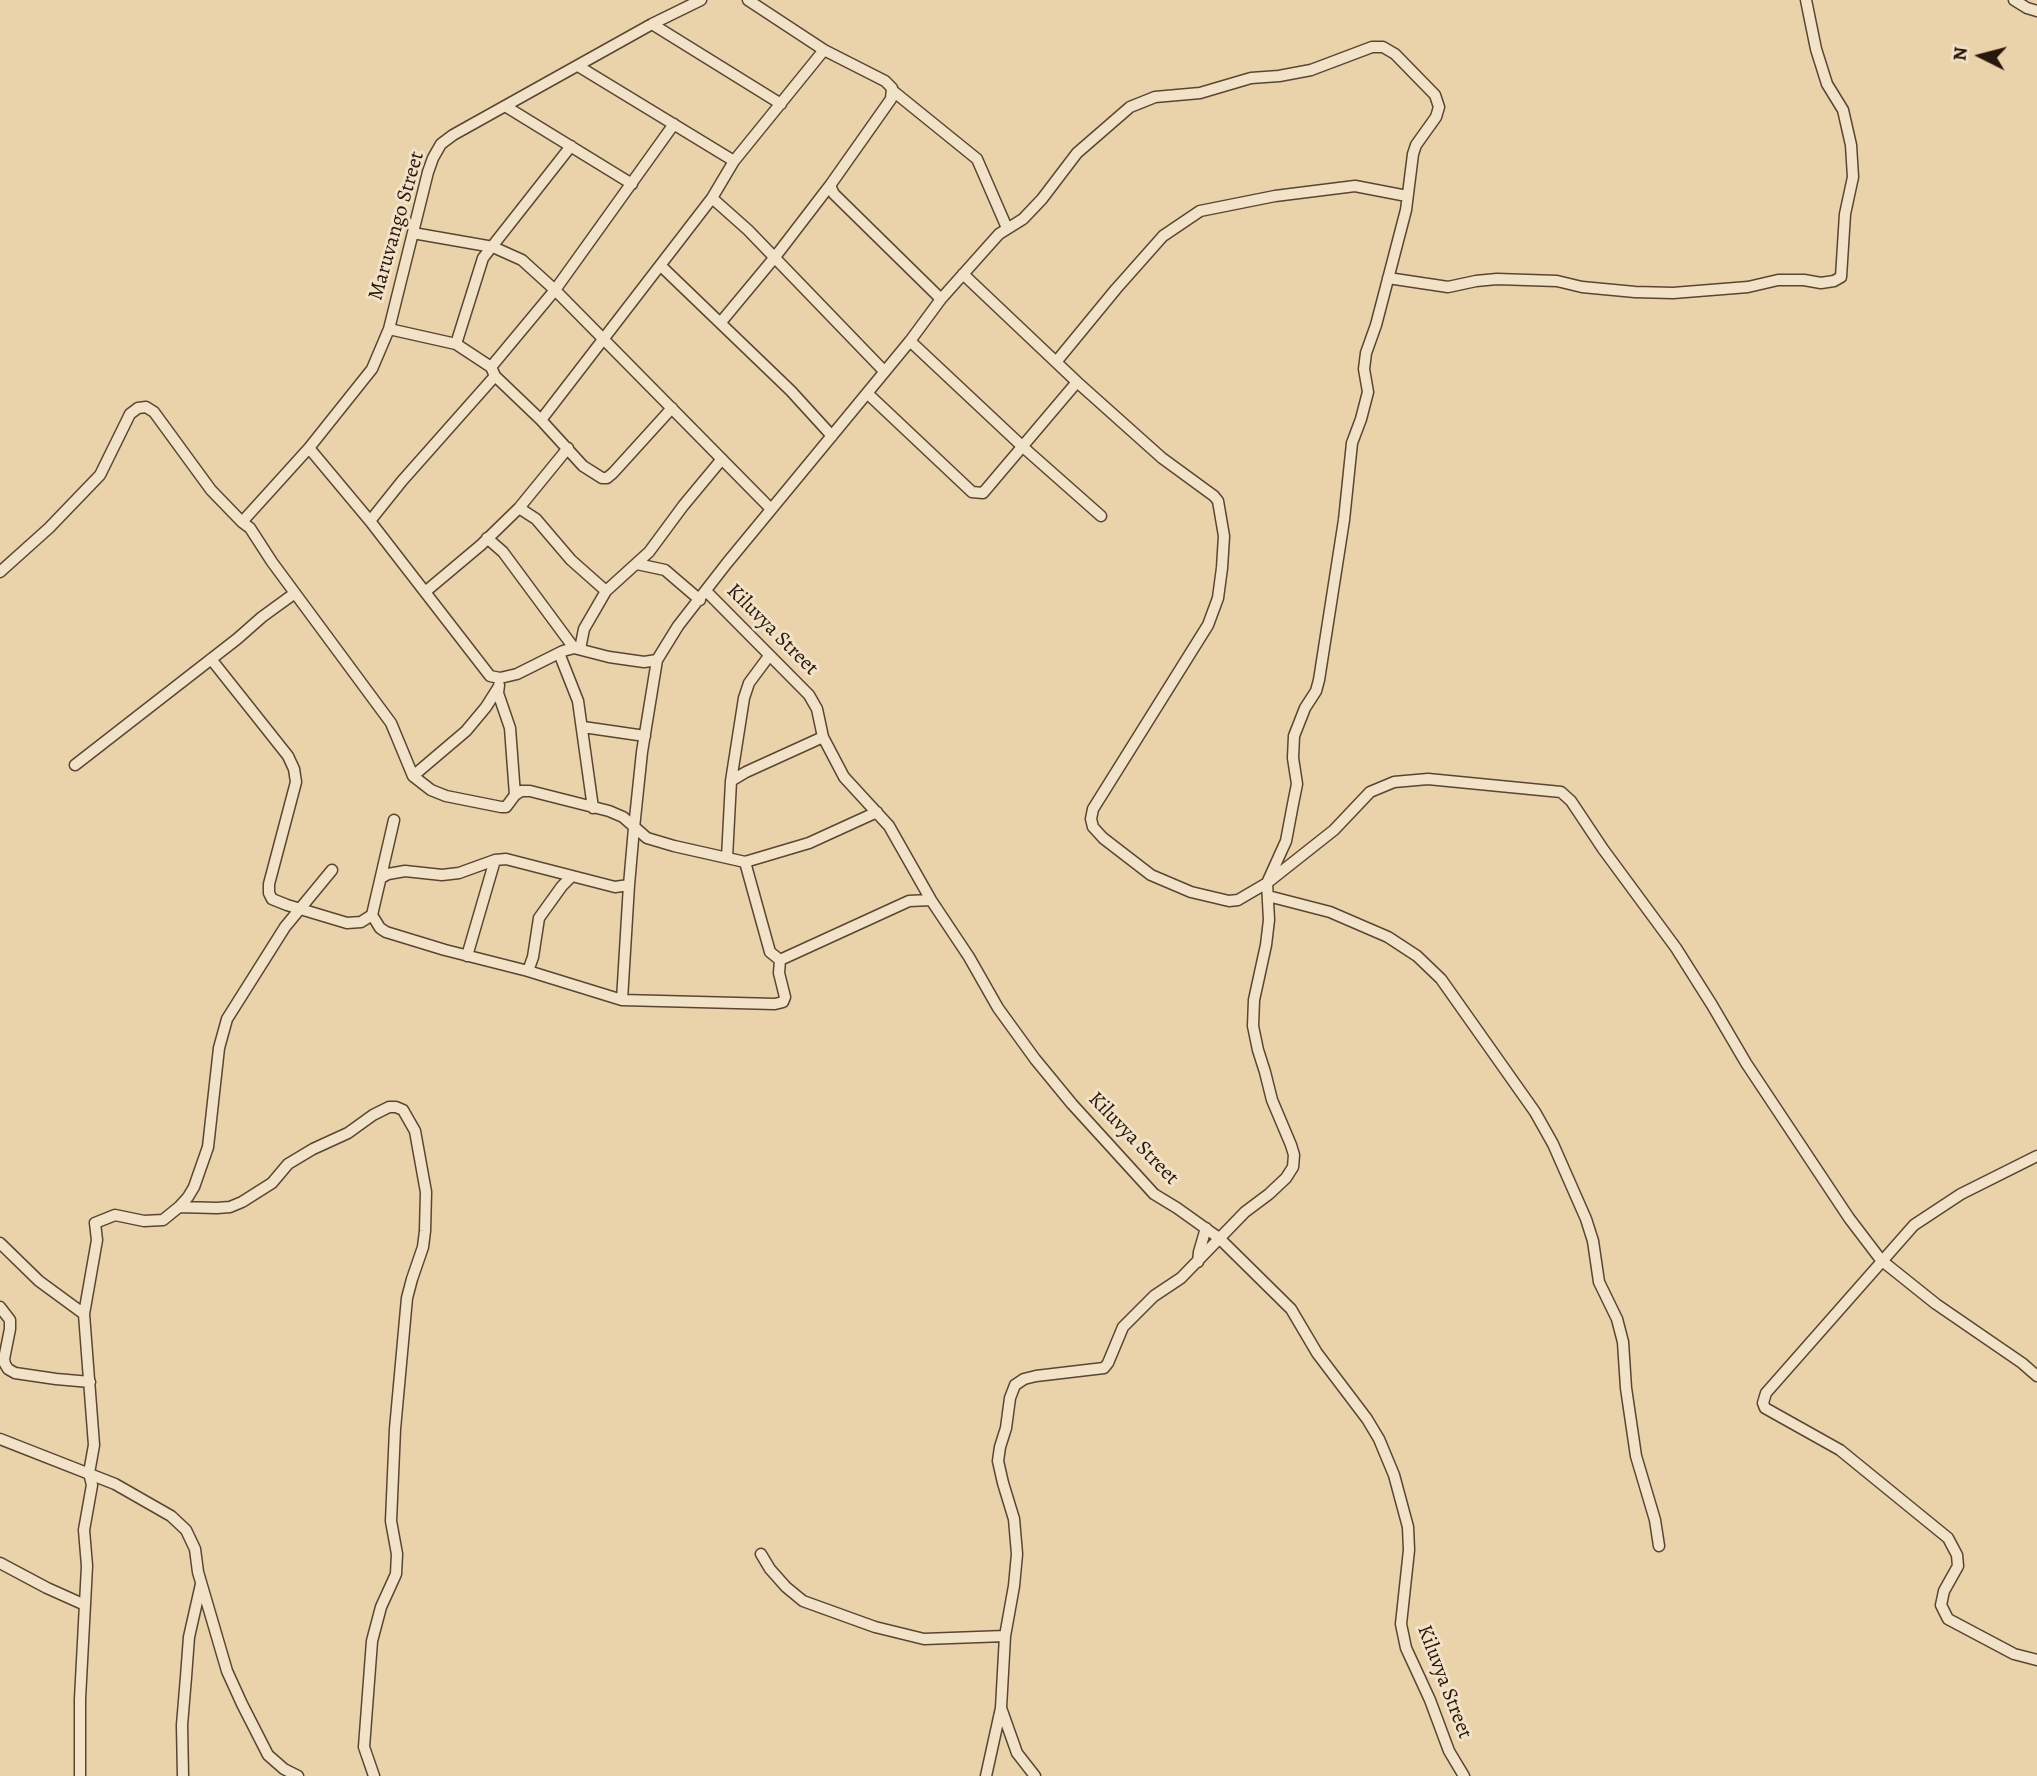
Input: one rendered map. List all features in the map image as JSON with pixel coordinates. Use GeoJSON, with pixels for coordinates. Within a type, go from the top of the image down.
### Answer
{"type":"FeatureCollection","features":[{"type":"Feature","properties":{"kind":"street","name":"Maruvango Street"},"geometry":{"type":"LineString","coordinates":[[242,522],[309,448],[372,369],[389,329],[433,158],[441,144],[652,24],[701,0]]}},
{"type":"Feature","properties":{"kind":"street"},"geometry":{"type":"LineString","coordinates":[[748,0],[824,50],[885,81],[893,91],[978,159],[1007,228]]}},
{"type":"Feature","properties":{"kind":"street"},"geometry":{"type":"LineString","coordinates":[[1388,278],[1448,287],[1497,279],[1557,281],[1582,287],[1673,293],[1748,287],[1778,280],[1821,283],[1841,277],[1845,214],[1853,177],[1851,145],[1843,110],[1827,84],[1816,49],[1806,0]]}},
{"type":"Feature","properties":{"kind":"street"},"geometry":{"type":"LineString","coordinates":[[2014,0],[2037,11]]}},
{"type":"Feature","properties":{"kind":"street"},"geometry":{"type":"LineString","coordinates":[[652,24],[781,104]]}},
{"type":"Feature","properties":{"kind":"street"},"geometry":{"type":"LineString","coordinates":[[622,1000],[634,828],[657,660],[678,626],[910,341],[941,299],[991,242],[1023,219],[1042,199],[1077,153],[1130,107],[1155,97],[1200,93],[1251,78],[1311,70],[1372,47],[1383,47],[1395,54],[1435,95],[1439,107],[1436,117],[1416,145],[1413,155],[1406,210],[1366,353],[1363,369],[1368,392],[1352,443],[1344,520],[1319,680],[1317,691],[1305,708],[1294,736],[1293,758],[1297,784],[1286,841],[1267,883],[1269,920],[1254,1000],[1253,1026],[1258,1050],[1272,1100],[1294,1155],[1293,1167],[1286,1178],[1245,1212],[1198,1262],[1181,1278],[1154,1296],[1124,1327],[1104,1368],[1036,1376],[1024,1379],[1016,1385],[1010,1398],[998,1461],[1014,1519],[1017,1554],[1005,1636],[1001,1708],[986,1776]]}},
{"type":"Feature","properties":{"kind":"street"},"geometry":{"type":"LineString","coordinates":[[541,419],[712,198],[734,161],[824,50]]}},
{"type":"Feature","properties":{"kind":"street"},"geometry":{"type":"LineString","coordinates":[[578,66],[734,161]]}},
{"type":"Feature","properties":{"kind":"street"},"geometry":{"type":"LineString","coordinates":[[721,322],[831,184],[891,99],[893,91]]}},
{"type":"Feature","properties":{"kind":"street"},"geometry":{"type":"LineString","coordinates":[[505,106],[632,184]]}},
{"type":"Feature","properties":{"kind":"street"},"geometry":{"type":"LineString","coordinates":[[370,521],[493,371],[555,290],[674,124]]}},
{"type":"Feature","properties":{"kind":"street"},"geometry":{"type":"LineString","coordinates":[[456,344],[483,258],[571,146]]}},
{"type":"Feature","properties":{"kind":"street"},"geometry":{"type":"LineString","coordinates":[[831,184],[834,194],[941,299]]}},
{"type":"Feature","properties":{"kind":"street"},"geometry":{"type":"LineString","coordinates":[[1056,362],[1163,236],[1200,211],[1286,194],[1355,186],[1407,196]]}},
{"type":"Feature","properties":{"kind":"street"},"geometry":{"type":"LineString","coordinates":[[712,198],[775,257],[884,371]]}},
{"type":"Feature","properties":{"kind":"street"},"geometry":{"type":"LineString","coordinates":[[413,233],[493,247],[522,260],[555,290],[771,509]]}},
{"type":"Feature","properties":{"kind":"street"},"geometry":{"type":"LineString","coordinates":[[661,266],[791,391],[832,436]]}},
{"type":"Feature","properties":{"kind":"street"},"geometry":{"type":"LineString","coordinates":[[963,274],[1162,458],[1218,501],[1224,536],[1222,568],[1218,598],[1209,625],[1093,809],[1090,819],[1103,838],[1152,874],[1191,892],[1222,900],[1238,900],[1267,883],[1334,830],[1370,792],[1394,782],[1428,779],[1561,792],[1676,948],[1746,1063],[1849,1218],[1881,1260],[1936,1304],[2037,1376]]}},
{"type":"Feature","properties":{"kind":"street"},"geometry":{"type":"LineString","coordinates":[[389,329],[456,344],[493,371],[583,466],[602,478],[607,478],[672,408]]}},
{"type":"Feature","properties":{"kind":"street"},"geometry":{"type":"LineString","coordinates":[[910,341],[1101,516]]}},
{"type":"Feature","properties":{"kind":"street"},"geometry":{"type":"LineString","coordinates":[[867,393],[972,492],[983,494],[1077,382]]}},
{"type":"Feature","properties":{"kind":"street"},"geometry":{"type":"LineString","coordinates":[[0,572],[49,528],[100,475],[130,414],[138,408],[146,407],[154,412],[211,490],[250,528],[391,723],[413,776],[431,790],[506,807],[514,795],[521,791],[530,791],[623,817],[647,838],[745,862],[809,843],[877,812]]}},
{"type":"Feature","properties":{"kind":"street"},"geometry":{"type":"LineString","coordinates":[[309,448],[370,521],[485,671],[499,683],[510,728],[514,795]]}},
{"type":"Feature","properties":{"kind":"street"},"geometry":{"type":"LineString","coordinates":[[425,592],[519,508],[568,448]]}},
{"type":"Feature","properties":{"kind":"street"},"geometry":{"type":"LineString","coordinates":[[577,649],[584,629],[606,592],[649,552],[722,459]]}},
{"type":"Feature","properties":{"kind":"street"},"geometry":{"type":"LineString","coordinates":[[519,508],[536,519],[572,560],[606,592]]}},
{"type":"Feature","properties":{"kind":"street"},"geometry":{"type":"LineString","coordinates":[[487,538],[503,552],[577,649]]}},
{"type":"Feature","properties":{"kind":"street","name":"Kiluvya Street"},"geometry":{"type":"LineString","coordinates":[[637,564],[665,570],[703,595],[809,695],[817,709],[823,737],[844,777],[889,826],[998,1008],[1035,1059],[1154,1194],[1219,1238],[1292,1309],[1317,1353],[1367,1419],[1379,1439],[1394,1475],[1408,1527],[1409,1550],[1401,1623],[1406,1648],[1430,1700],[1449,1751],[1464,1776]]}},
{"type":"Feature","properties":{"kind":"street"},"geometry":{"type":"LineString","coordinates":[[75,765],[295,593]]}},
{"type":"Feature","properties":{"kind":"street"},"geometry":{"type":"LineString","coordinates":[[413,776],[466,731],[499,683],[559,653],[577,649],[644,662],[657,660]]}},
{"type":"Feature","properties":{"kind":"street"},"geometry":{"type":"LineString","coordinates":[[559,653],[578,701],[593,808]]}},
{"type":"Feature","properties":{"kind":"street"},"geometry":{"type":"LineString","coordinates":[[727,858],[731,781],[744,698],[750,683],[769,656]]}},
{"type":"Feature","properties":{"kind":"street"},"geometry":{"type":"LineString","coordinates":[[211,659],[288,756],[294,769],[296,782],[269,884],[272,899],[347,923],[362,922],[372,915]]}},
{"type":"Feature","properties":{"kind":"street"},"geometry":{"type":"LineString","coordinates":[[583,727],[645,736]]}},
{"type":"Feature","properties":{"kind":"street"},"geometry":{"type":"LineString","coordinates":[[731,781],[823,737]]}},
{"type":"Feature","properties":{"kind":"street"},"geometry":{"type":"LineString","coordinates":[[394,820],[372,915],[386,932],[622,1000],[783,1002],[785,997],[779,973],[780,960]]}},
{"type":"Feature","properties":{"kind":"street"},"geometry":{"type":"LineString","coordinates":[[381,878],[405,871],[442,875],[459,873],[495,860],[506,859],[615,887],[629,885]]}},
{"type":"Feature","properties":{"kind":"street"},"geometry":{"type":"LineString","coordinates":[[467,956],[495,860]]}},
{"type":"Feature","properties":{"kind":"street"},"geometry":{"type":"LineString","coordinates":[[745,862],[770,952],[780,960]]}},
{"type":"Feature","properties":{"kind":"street"},"geometry":{"type":"LineString","coordinates":[[80,1776],[80,1699],[87,1566],[84,1530],[92,1485],[89,1473],[94,1445],[83,1314],[97,1240],[96,1223],[115,1215],[144,1221],[163,1220],[179,1207],[194,1187],[208,1147],[219,1048],[225,1026],[275,941],[332,870]]}},
{"type":"Feature","properties":{"kind":"street"},"geometry":{"type":"LineString","coordinates":[[528,971],[539,918],[572,876]]}},
{"type":"Feature","properties":{"kind":"street"},"geometry":{"type":"LineString","coordinates":[[1268,896],[1331,912],[1388,937],[1416,956],[1441,978],[1535,1112],[1553,1144],[1586,1219],[1598,1282],[1617,1319],[1623,1342],[1626,1388],[1636,1456],[1655,1520],[1659,1546]]}},
{"type":"Feature","properties":{"kind":"street"},"geometry":{"type":"LineString","coordinates":[[780,960],[909,901],[931,900]]}},
{"type":"Feature","properties":{"kind":"street"},"geometry":{"type":"LineString","coordinates":[[179,1207],[217,1208],[242,1202],[272,1183],[288,1164],[348,1133],[389,1107],[403,1110],[415,1131],[426,1192],[425,1231],[423,1247],[407,1298],[396,1416],[391,1521],[397,1554],[396,1574],[381,1608],[372,1641],[363,1746],[374,1776]]}},
{"type":"Feature","properties":{"kind":"street"},"geometry":{"type":"LineString","coordinates":[[2037,1156],[1961,1194],[1914,1224],[1766,1393],[1763,1403],[1765,1408],[1840,1450],[1948,1538],[1957,1555],[1958,1566],[1944,1591],[1941,1605],[1948,1619],[2014,1654],[2037,1660]]}},
{"type":"Feature","properties":{"kind":"street"},"geometry":{"type":"LineString","coordinates":[[1198,1262],[1206,1228]]}},
{"type":"Feature","properties":{"kind":"street"},"geometry":{"type":"LineString","coordinates":[[0,1243],[39,1281],[83,1314]]}},
{"type":"Feature","properties":{"kind":"street"},"geometry":{"type":"LineString","coordinates":[[0,1307],[10,1320],[4,1359],[8,1369],[15,1373],[56,1380],[90,1382]]}},
{"type":"Feature","properties":{"kind":"street"},"geometry":{"type":"LineString","coordinates":[[0,1439],[115,1484],[171,1516],[186,1530],[195,1549],[201,1583],[227,1671],[242,1704],[268,1755],[286,1773],[298,1776]]}},
{"type":"Feature","properties":{"kind":"street"},"geometry":{"type":"LineString","coordinates":[[761,1554],[786,1587],[803,1601],[875,1627],[924,1639],[1005,1636]]}},
{"type":"Feature","properties":{"kind":"street"},"geometry":{"type":"LineString","coordinates":[[0,1563],[85,1605]]}},
{"type":"Feature","properties":{"kind":"street"},"geometry":{"type":"LineString","coordinates":[[183,1776],[182,1725],[189,1637],[201,1583]]}},
{"type":"Feature","properties":{"kind":"street"},"geometry":{"type":"LineString","coordinates":[[1001,1708],[1017,1753],[1035,1776]]}}]}
